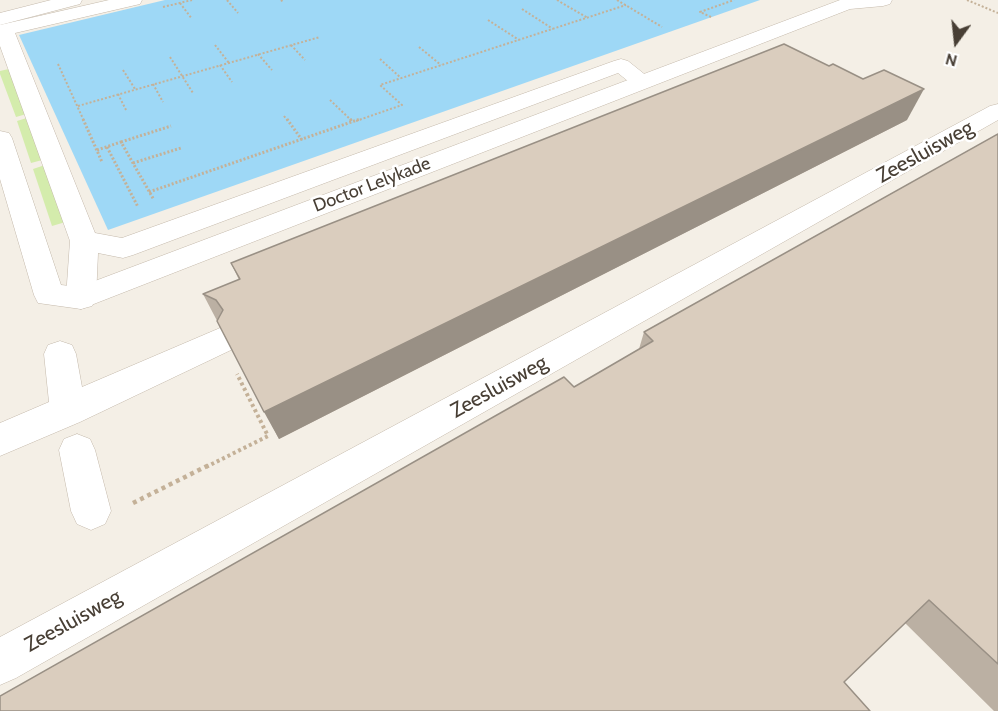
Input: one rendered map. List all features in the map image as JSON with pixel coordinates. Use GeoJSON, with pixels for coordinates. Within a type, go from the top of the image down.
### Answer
{"type":"FeatureCollection","features":[{"type":"Feature","properties":{"kind":"street"},"geometry":{"type":"LineString","coordinates":[[0,19],[73,0]]}},
{"type":"Feature","properties":{"kind":"street"},"geometry":{"type":"LineString","coordinates":[[81,297],[84,241],[4,30],[133,0]]}},
{"type":"Feature","properties":{"kind":"street","name":"Doctor Lelykade"},"geometry":{"type":"LineString","coordinates":[[0,138],[49,295],[81,297],[852,2],[884,0]]}},
{"type":"Feature","properties":{"kind":"street"},"geometry":{"type":"LineString","coordinates":[[84,241],[123,248],[621,65],[642,81]]}},
{"type":"Feature","properties":{"kind":"street","name":"Zeesluisweg"},"geometry":{"type":"LineString","coordinates":[[0,662],[998,111]]}},
{"type":"Feature","properties":{"kind":"street"},"geometry":{"type":"LineString","coordinates":[[60,354],[68,411]]}},
{"type":"Feature","properties":{"kind":"street"},"geometry":{"type":"LineString","coordinates":[[0,440],[68,411],[227,355]]}},
{"type":"Feature","properties":{"kind":"street"},"geometry":{"type":"LineString","coordinates":[[77,450],[91,511]]}},
{"type":"Feature","properties":{"kind":"path"},"geometry":{"type":"LineString","coordinates":[[160,8],[192,0]]}},
{"type":"Feature","properties":{"kind":"path"},"geometry":{"type":"LineString","coordinates":[[227,0],[238,13]]}},
{"type":"Feature","properties":{"kind":"path"},"geometry":{"type":"LineString","coordinates":[[557,0],[588,18]]}},
{"type":"Feature","properties":{"kind":"path"},"geometry":{"type":"LineString","coordinates":[[617,0],[662,27]]}},
{"type":"Feature","properties":{"kind":"path"},"geometry":{"type":"LineString","coordinates":[[711,17],[700,12],[734,0]]}},
{"type":"Feature","properties":{"kind":"path"},"geometry":{"type":"LineString","coordinates":[[967,0],[998,13]]}},
{"type":"Feature","properties":{"kind":"path"},"geometry":{"type":"LineString","coordinates":[[180,3],[192,19]]}},
{"type":"Feature","properties":{"kind":"path"},"geometry":{"type":"LineString","coordinates":[[149,192],[402,105],[380,85],[626,5]]}},
{"type":"Feature","properties":{"kind":"path"},"geometry":{"type":"LineString","coordinates":[[522,9],[554,29]]}},
{"type":"Feature","properties":{"kind":"path"},"geometry":{"type":"LineString","coordinates":[[488,20],[519,40]]}},
{"type":"Feature","properties":{"kind":"path"},"geometry":{"type":"LineString","coordinates":[[78,106],[320,37]]}},
{"type":"Feature","properties":{"kind":"path"},"geometry":{"type":"LineString","coordinates":[[215,45],[229,63]]}},
{"type":"Feature","properties":{"kind":"path"},"geometry":{"type":"LineString","coordinates":[[291,45],[305,60]]}},
{"type":"Feature","properties":{"kind":"path"},"geometry":{"type":"LineString","coordinates":[[419,47],[441,65]]}},
{"type":"Feature","properties":{"kind":"path"},"geometry":{"type":"LineString","coordinates":[[258,54],[272,70]]}},
{"type":"Feature","properties":{"kind":"path"},"geometry":{"type":"LineString","coordinates":[[53,56],[102,162]]}},
{"type":"Feature","properties":{"kind":"path"},"geometry":{"type":"LineString","coordinates":[[170,57],[193,93]]}},
{"type":"Feature","properties":{"kind":"path"},"geometry":{"type":"LineString","coordinates":[[380,59],[401,78]]}},
{"type":"Feature","properties":{"kind":"path"},"geometry":{"type":"LineString","coordinates":[[220,65],[232,82]]}},
{"type":"Feature","properties":{"kind":"path"},"geometry":{"type":"LineString","coordinates":[[123,70],[135,89]]}},
{"type":"Feature","properties":{"kind":"path"},"geometry":{"type":"LineString","coordinates":[[153,84],[163,102]]}},
{"type":"Feature","properties":{"kind":"path"},"geometry":{"type":"LineString","coordinates":[[118,94],[126,110]]}},
{"type":"Feature","properties":{"kind":"path"},"geometry":{"type":"LineString","coordinates":[[330,100],[353,122]]}},
{"type":"Feature","properties":{"kind":"path"},"geometry":{"type":"LineString","coordinates":[[284,116],[302,140]]}},
{"type":"Feature","properties":{"kind":"path"},"geometry":{"type":"LineString","coordinates":[[97,150],[171,126]]}},
{"type":"Feature","properties":{"kind":"path"},"geometry":{"type":"LineString","coordinates":[[121,142],[154,200]]}},
{"type":"Feature","properties":{"kind":"path"},"geometry":{"type":"LineString","coordinates":[[107,147],[153,237]]}},
{"type":"Feature","properties":{"kind":"path"},"geometry":{"type":"LineString","coordinates":[[133,163],[181,148]]}},
{"type":"Feature","properties":{"kind":"path"},"geometry":{"type":"LineString","coordinates":[[132,504],[268,436],[227,355]]}},
{"type":"Feature","properties":{"kind":"green space"},"geometry":{"type":"Polygon","coordinates":[[[13,68],[30,113],[16,117],[0,74],[0,71],[13,68]]]}},
{"type":"Feature","properties":{"kind":"green space"},"geometry":{"type":"Polygon","coordinates":[[[30,117],[46,159],[31,163],[17,121],[30,117]]]}},
{"type":"Feature","properties":{"kind":"green space"},"geometry":{"type":"Polygon","coordinates":[[[48,164],[69,221],[52,226],[33,169],[48,164]]]}},
{"type":"Feature","properties":{"kind":"water"},"geometry":{"type":"Polygon","coordinates":[[[165,0],[760,0],[108,230],[19,35],[165,0]]]}},
{"type":"Feature","properties":{"kind":"building"},"geometry":{"type":"Polygon","coordinates":[[[784,44],[829,66],[833,64],[863,79],[884,70],[924,89],[264,412],[217,321],[223,310],[216,300],[203,294],[240,279],[231,263],[784,44]]]}},
{"type":"Feature","properties":{"kind":"building"},"geometry":{"type":"Polygon","coordinates":[[[998,134],[998,664],[929,600],[844,682],[870,711],[0,711],[0,696],[564,377],[574,387],[653,341],[644,332],[998,134]]]}}]}
